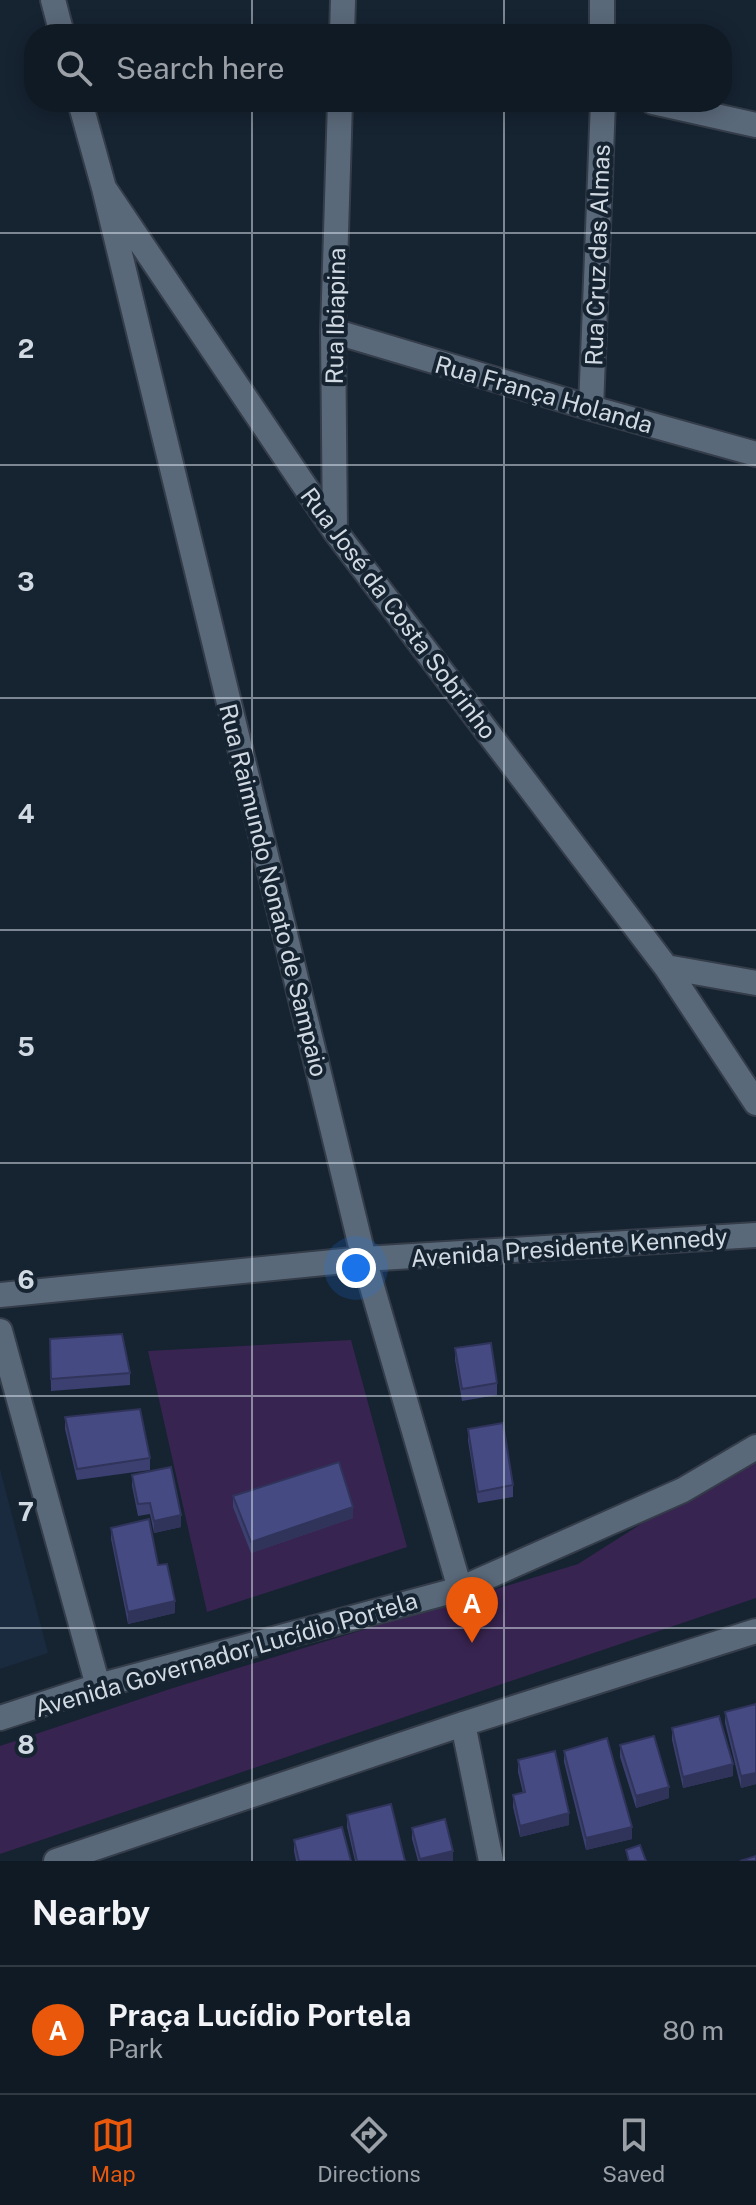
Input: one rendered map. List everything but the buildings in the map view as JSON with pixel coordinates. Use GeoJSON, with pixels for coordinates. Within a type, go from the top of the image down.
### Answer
{"type":"FeatureCollection","features":[{"type":"Feature","properties":{"kind":"street"},"geometry":{"type":"LineString","coordinates":[[53,0],[59,24]]}},
{"type":"Feature","properties":{"kind":"street"},"geometry":{"type":"LineString","coordinates":[[342,24],[343,0]]}},
{"type":"Feature","properties":{"kind":"street"},"geometry":{"type":"LineString","coordinates":[[602,0],[602,24]]}},
{"type":"Feature","properties":{"kind":"street","name":"Rua José da Costa Sobrinho"},"geometry":{"type":"LineString","coordinates":[[83,112],[104,188],[335,531],[666,967],[756,1103]]}},
{"type":"Feature","properties":{"kind":"street","name":"Rua Ibiapina"},"geometry":{"type":"LineString","coordinates":[[335,531],[333,331],[340,112]]}},
{"type":"Feature","properties":{"kind":"street","name":"Rua Cruz das Almas"},"geometry":{"type":"LineString","coordinates":[[591,408],[603,112]]}},
{"type":"Feature","properties":{"kind":"street"},"geometry":{"type":"LineString","coordinates":[[698,112],[756,125]]}},
{"type":"Feature","properties":{"kind":"street","name":"Rua Raimundo Nonato de Sampaio"},"geometry":{"type":"LineString","coordinates":[[104,188],[364,1259],[460,1589]]}},
{"type":"Feature","properties":{"kind":"street","name":"Rua França Holanda"},"geometry":{"type":"LineString","coordinates":[[333,331],[756,454]]}},
{"type":"Feature","properties":{"kind":"street"},"geometry":{"type":"LineString","coordinates":[[666,967],[756,983]]}},
{"type":"Feature","properties":{"kind":"street","name":"Avenida Presidente Kennedy"},"geometry":{"type":"LineString","coordinates":[[0,1295],[364,1259],[756,1235]]}},
{"type":"Feature","properties":{"kind":"street"},"geometry":{"type":"LineString","coordinates":[[0,1331],[98,1686]]}},
{"type":"Feature","properties":{"kind":"street","name":"Avenida Governador Lucídio Portela"},"geometry":{"type":"LineString","coordinates":[[0,1718],[98,1686],[460,1589],[683,1490],[756,1447]]}},
{"type":"Feature","properties":{"kind":"street"},"geometry":{"type":"LineString","coordinates":[[56,1861],[463,1724],[756,1631]]}},
{"type":"Feature","properties":{"kind":"street"},"geometry":{"type":"LineString","coordinates":[[463,1724],[491,1861]]}},
{"type":"Feature","properties":{"kind":"shaded area"},"geometry":{"type":"Polygon","coordinates":[[[351,1340],[407,1547],[207,1612],[148,1351],[351,1340]]]}},
{"type":"Feature","properties":{"kind":"shaded area"},"geometry":{"type":"Polygon","coordinates":[[[756,1451],[756,1598],[0,1854],[0,1746],[173,1688],[578,1564],[756,1451]]]}},
{"type":"Feature","properties":{"kind":"shaded area"},"geometry":{"type":"Polygon","coordinates":[[[0,1469],[48,1653],[0,1669],[0,1469]]]}},
{"type":"Feature","properties":{"kind":"place","name":"Praça Lucídio Portela"},"geometry":{"type":"Point","coordinates":[472,1643]}}]}
